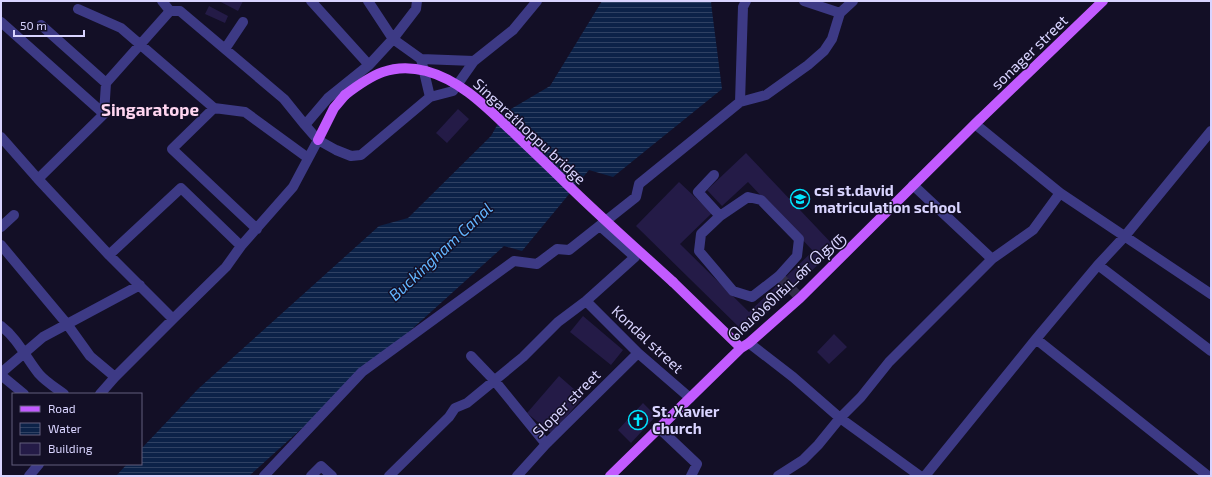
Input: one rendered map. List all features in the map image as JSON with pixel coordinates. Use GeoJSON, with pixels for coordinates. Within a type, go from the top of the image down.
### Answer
{"type":"FeatureCollection","features":[{"type":"Feature","properties":{"kind":"main road"},"geometry":{"type":"LineString","coordinates":[[992,108],[1103,1]]}},
{"type":"Feature","properties":{"kind":"main road","name":"Singarathoppu bridge"},"geometry":{"type":"LineString","coordinates":[[318,140],[334,108],[345,95],[365,79],[384,71],[405,68],[441,76],[466,89],[486,106],[580,197],[745,346]]}},
{"type":"Feature","properties":{"kind":"main road","name":"வெல்லிங்டன் தெரு"},"geometry":{"type":"LineString","coordinates":[[610,476],[745,346],[800,298],[975,124]]}},
{"type":"Feature","properties":{"kind":"street"},"geometry":{"type":"LineString","coordinates":[[162,1],[170,11]]}},
{"type":"Feature","properties":{"kind":"street"},"geometry":{"type":"LineString","coordinates":[[311,1],[369,66]]}},
{"type":"Feature","properties":{"kind":"street"},"geometry":{"type":"LineString","coordinates":[[368,1],[393,39],[421,59],[474,61]]}},
{"type":"Feature","properties":{"kind":"street"},"geometry":{"type":"LineString","coordinates":[[305,125],[328,98],[369,66],[393,39],[416,9],[417,1]]}},
{"type":"Feature","properties":{"kind":"street"},"geometry":{"type":"LineString","coordinates":[[38,179],[104,114],[106,83],[170,11],[180,11],[284,99],[318,140],[351,156],[362,155],[430,97],[453,91],[474,61],[513,30],[536,1]]}},
{"type":"Feature","properties":{"kind":"street"},"geometry":{"type":"LineString","coordinates":[[740,102],[743,7],[746,1]]}},
{"type":"Feature","properties":{"kind":"street"},"geometry":{"type":"LineString","coordinates":[[804,1],[840,13]]}},
{"type":"Feature","properties":{"kind":"street"},"geometry":{"type":"LineString","coordinates":[[264,476],[362,372],[514,261],[537,264],[557,249],[569,250],[636,197],[639,184],[740,102],[766,95],[808,65],[824,51],[832,39],[840,13],[853,1]]}},
{"type":"Feature","properties":{"kind":"street"},"geometry":{"type":"LineString","coordinates":[[78,9],[122,28],[214,108],[245,112],[308,158]]}},
{"type":"Feature","properties":{"kind":"street"},"geometry":{"type":"LineString","coordinates":[[1,22],[104,114]]}},
{"type":"Feature","properties":{"kind":"street"},"geometry":{"type":"LineString","coordinates":[[225,49],[243,22]]}},
{"type":"Feature","properties":{"kind":"street"},"geometry":{"type":"LineString","coordinates":[[41,25],[106,83]]}},
{"type":"Feature","properties":{"kind":"street"},"geometry":{"type":"LineString","coordinates":[[421,59],[430,97]]}},
{"type":"Feature","properties":{"kind":"street"},"geometry":{"type":"LineString","coordinates":[[214,108],[172,149],[257,229]]}},
{"type":"Feature","properties":{"kind":"street","name":"sonager street"},"geometry":{"type":"LineString","coordinates":[[975,124],[992,108]]}},
{"type":"Feature","properties":{"kind":"street"},"geometry":{"type":"LineString","coordinates":[[975,124],[1060,193],[1211,294]]}},
{"type":"Feature","properties":{"kind":"street"},"geometry":{"type":"LineString","coordinates":[[924,476],[1036,339],[1098,265],[1125,236],[1211,131]]}},
{"type":"Feature","properties":{"kind":"street"},"geometry":{"type":"LineString","coordinates":[[1,137],[109,255],[173,319]]}},
{"type":"Feature","properties":{"kind":"street"},"geometry":{"type":"LineString","coordinates":[[101,393],[115,377],[226,267],[241,246],[293,187],[318,140]]}},
{"type":"Feature","properties":{"kind":"street"},"geometry":{"type":"LineString","coordinates":[[714,175],[698,192],[720,216]]}},
{"type":"Feature","properties":{"kind":"street"},"geometry":{"type":"LineString","coordinates":[[913,185],[992,259]]}},
{"type":"Feature","properties":{"kind":"street"},"geometry":{"type":"LineString","coordinates":[[109,255],[181,188],[241,246]]}},
{"type":"Feature","properties":{"kind":"street"},"geometry":{"type":"LineString","coordinates":[[778,476],[803,460],[818,445],[840,418],[861,397],[889,362],[992,259],[1033,230],[1060,193]]}},
{"type":"Feature","properties":{"kind":"street"},"geometry":{"type":"LineString","coordinates":[[748,197],[761,200],[799,239],[797,256],[779,276],[752,297],[733,291],[699,251],[701,234],[720,216],[748,197]]}},
{"type":"Feature","properties":{"kind":"street"},"geometry":{"type":"LineString","coordinates":[[1,227],[14,215]]}},
{"type":"Feature","properties":{"kind":"street"},"geometry":{"type":"LineString","coordinates":[[389,476],[449,417],[455,408],[467,403],[523,356],[558,322],[586,300],[635,257],[600,226]]}},
{"type":"Feature","properties":{"kind":"street"},"geometry":{"type":"LineString","coordinates":[[1,245],[67,324],[90,356],[115,377]]}},
{"type":"Feature","properties":{"kind":"street"},"geometry":{"type":"LineString","coordinates":[[1098,265],[1211,351]]}},
{"type":"Feature","properties":{"kind":"street"},"geometry":{"type":"LineString","coordinates":[[23,393],[1,374],[43,338],[140,285]]}},
{"type":"Feature","properties":{"kind":"street","name":"Kondal street"},"geometry":{"type":"LineString","coordinates":[[586,300],[638,353],[690,398]]}},
{"type":"Feature","properties":{"kind":"street"},"geometry":{"type":"LineString","coordinates":[[1,326],[8,331],[26,353],[40,375],[63,393]]}},
{"type":"Feature","properties":{"kind":"street"},"geometry":{"type":"LineString","coordinates":[[1036,339],[1208,476]]}},
{"type":"Feature","properties":{"kind":"street"},"geometry":{"type":"LineString","coordinates":[[745,346],[793,377],[840,418],[920,476]]}},
{"type":"Feature","properties":{"kind":"street","name":"Sloper street"},"geometry":{"type":"LineString","coordinates":[[517,476],[546,444],[638,353]]}},
{"type":"Feature","properties":{"kind":"street"},"geometry":{"type":"LineString","coordinates":[[471,356],[494,380],[546,444]]}},
{"type":"Feature","properties":{"kind":"street"},"geometry":{"type":"LineString","coordinates":[[659,428],[697,464],[691,476]]}},
{"type":"Feature","properties":{"kind":"street"},"geometry":{"type":"LineString","coordinates":[[29,476],[38,465]]}},
{"type":"Feature","properties":{"kind":"street"},"geometry":{"type":"LineString","coordinates":[[311,476],[321,466],[332,476]]}},
{"type":"Feature","properties":{"kind":"water","name":"Buckingham Canal"},"geometry":{"type":"Polygon","coordinates":[[[602,1],[712,1],[711,3],[722,89],[613,177],[589,170],[522,251],[504,246],[249,476],[116,476],[126,465],[142,465],[142,448],[198,389],[379,226],[408,218],[491,136],[504,113],[550,86],[602,1]]]}},
{"type":"Feature","properties":{"kind":"building"},"geometry":{"type":"Polygon","coordinates":[[[219,1],[243,1],[238,11],[219,1]]]}},
{"type":"Feature","properties":{"kind":"building"},"geometry":{"type":"Polygon","coordinates":[[[209,6],[228,16],[225,23],[205,14],[209,6]]]}},
{"type":"Feature","properties":{"kind":"building"},"geometry":{"type":"Polygon","coordinates":[[[458,109],[469,119],[447,143],[436,133],[458,109]]]}},
{"type":"Feature","properties":{"kind":"building"},"geometry":{"type":"Polygon","coordinates":[[[746,153],[836,248],[745,333],[636,226],[679,182],[712,213],[680,244],[749,312],[813,251],[748,182],[722,206],[707,190],[746,153]]]}},
{"type":"Feature","properties":{"kind":"building"},"geometry":{"type":"Polygon","coordinates":[[[583,316],[623,350],[611,365],[570,332],[583,316]]]}},
{"type":"Feature","properties":{"kind":"building"},"geometry":{"type":"Polygon","coordinates":[[[834,334],[847,347],[829,364],[817,352],[834,334]]]}},
{"type":"Feature","properties":{"kind":"building"},"geometry":{"type":"Polygon","coordinates":[[[559,376],[583,397],[552,434],[527,413],[559,376]]]}},
{"type":"Feature","properties":{"kind":"building"},"geometry":{"type":"Polygon","coordinates":[[[643,403],[656,416],[631,443],[618,430],[643,403]]]}},
{"type":"Feature","properties":{"kind":"tunnel"},"geometry":{"type":"LineString","coordinates":[[779,276],[800,298]]}},
{"type":"Feature","properties":{"kind":"place","name":"csi st.david matriculation school"},"geometry":{"type":"Point","coordinates":[800,199]}},
{"type":"Feature","properties":{"kind":"place","name":"St. Xavier Church"},"geometry":{"type":"Point","coordinates":[638,420]}},
{"type":"Feature","properties":{"kind":"district","name":"Singaratope"},"geometry":{"type":"Point","coordinates":[150,109]}}]}
